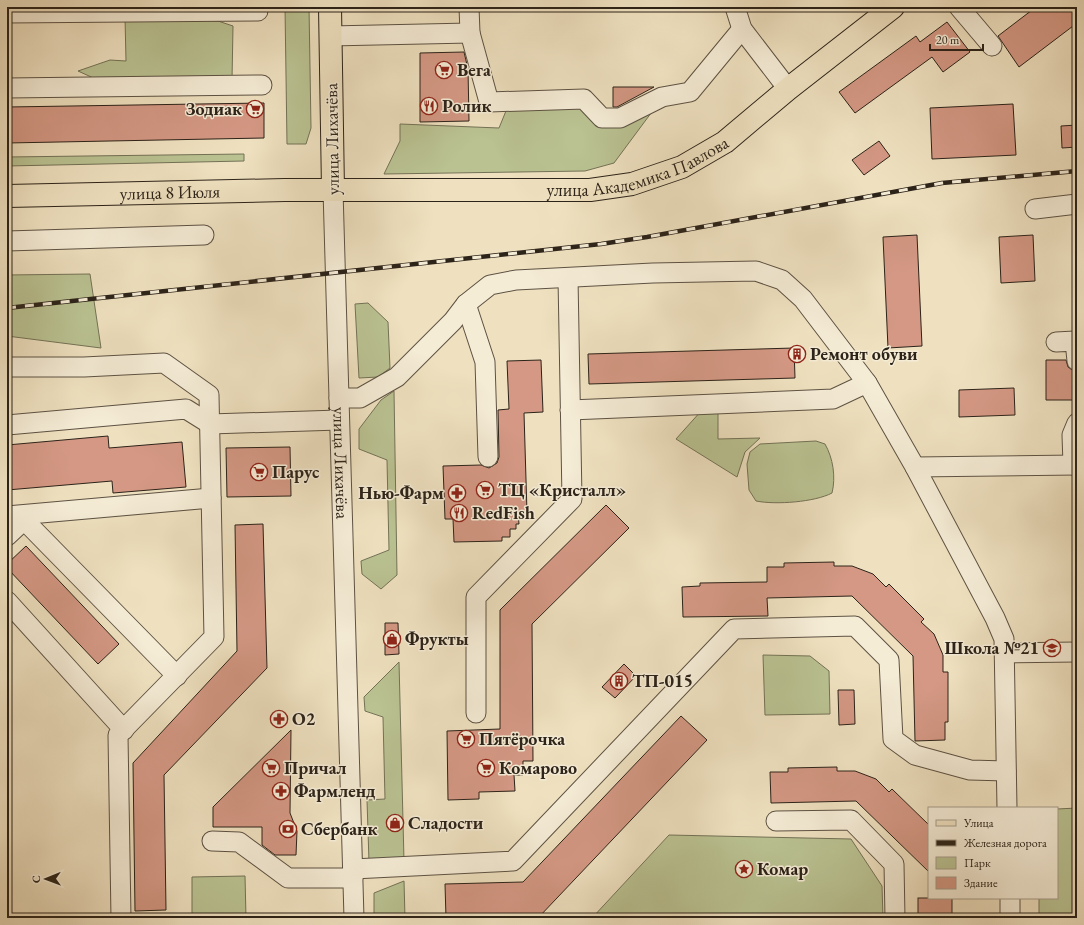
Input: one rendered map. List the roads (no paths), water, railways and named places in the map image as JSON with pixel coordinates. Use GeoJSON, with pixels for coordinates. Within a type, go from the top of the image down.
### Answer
{"type":"FeatureCollection","features":[{"type":"Feature","properties":{"kind":"main road","name":"улица Лихачёва"},"geometry":{"type":"LineString","coordinates":[[330,7],[333,190]]}},
{"type":"Feature","properties":{"kind":"main road","name":"улица Академика Павлова"},"geometry":{"type":"LineString","coordinates":[[333,190],[590,190],[632,184],[682,167],[725,142],[788,89],[893,7]]}},
{"type":"Feature","properties":{"kind":"main road","name":"улица 8 Июля"},"geometry":{"type":"LineString","coordinates":[[7,196],[333,190]]}},
{"type":"Feature","properties":{"kind":"street"},"geometry":{"type":"LineString","coordinates":[[469,7],[470,33],[489,102],[584,99],[602,118],[620,118],[662,97],[690,92],[742,29]]}},
{"type":"Feature","properties":{"kind":"street"},"geometry":{"type":"LineString","coordinates":[[735,7],[742,29],[788,89]]}},
{"type":"Feature","properties":{"kind":"street"},"geometry":{"type":"LineString","coordinates":[[959,7],[992,46]]}},
{"type":"Feature","properties":{"kind":"street"},"geometry":{"type":"LineString","coordinates":[[7,13],[258,10]]}},
{"type":"Feature","properties":{"kind":"street"},"geometry":{"type":"LineString","coordinates":[[330,36],[470,33]]}},
{"type":"Feature","properties":{"kind":"street"},"geometry":{"type":"LineString","coordinates":[[7,88],[262,85]]}},
{"type":"Feature","properties":{"kind":"street","name":"улица Лихачёва"},"geometry":{"type":"LineString","coordinates":[[333,190],[354,918]]}},
{"type":"Feature","properties":{"kind":"street"},"geometry":{"type":"LineString","coordinates":[[1035,209],[1077,204]]}},
{"type":"Feature","properties":{"kind":"street"},"geometry":{"type":"LineString","coordinates":[[7,241],[204,235]]}},
{"type":"Feature","properties":{"kind":"street"},"geometry":{"type":"LineString","coordinates":[[339,398],[360,398],[397,377],[453,321],[466,304],[490,285],[516,280],[653,273],[756,271],[782,280],[803,299],[867,383],[915,468],[995,618],[1004,639],[1007,807]]}},
{"type":"Feature","properties":{"kind":"street"},"geometry":{"type":"LineString","coordinates":[[476,713],[476,597],[572,499],[568,278]]}},
{"type":"Feature","properties":{"kind":"street"},"geometry":{"type":"LineString","coordinates":[[466,304],[485,362],[488,457]]}},
{"type":"Feature","properties":{"kind":"street"},"geometry":{"type":"LineString","coordinates":[[1056,342],[1075,341],[1077,361]]}},
{"type":"Feature","properties":{"kind":"street"},"geometry":{"type":"LineString","coordinates":[[7,367],[84,367],[164,363],[209,395],[214,637],[118,735],[121,918]]}},
{"type":"Feature","properties":{"kind":"street"},"geometry":{"type":"LineString","coordinates":[[570,410],[834,400],[867,383]]}},
{"type":"Feature","properties":{"kind":"street"},"geometry":{"type":"LineString","coordinates":[[7,425],[186,409],[210,424],[339,420]]}},
{"type":"Feature","properties":{"kind":"street"},"geometry":{"type":"LineString","coordinates":[[915,468],[1075,465],[1072,434],[1077,423]]}},
{"type":"Feature","properties":{"kind":"street"},"geometry":{"type":"LineString","coordinates":[[7,516],[211,498]]}},
{"type":"Feature","properties":{"kind":"street"},"geometry":{"type":"LineString","coordinates":[[7,536],[24,520],[176,676]]}},
{"type":"Feature","properties":{"kind":"street"},"geometry":{"type":"LineString","coordinates":[[7,601],[124,730]]}},
{"type":"Feature","properties":{"kind":"street"},"geometry":{"type":"LineString","coordinates":[[212,841],[238,842],[288,878],[513,861],[734,629],[855,626],[889,660],[893,739],[915,755],[970,770],[1006,771]]}},
{"type":"Feature","properties":{"kind":"street"},"geometry":{"type":"LineString","coordinates":[[1004,653],[1077,652]]}},
{"type":"Feature","properties":{"kind":"street"},"geometry":{"type":"LineString","coordinates":[[776,821],[851,820],[894,864],[895,918]]}},
{"type":"Feature","properties":{"kind":"street"},"geometry":{"type":"LineString","coordinates":[[1010,899],[1010,918]]}},
{"type":"Feature","properties":{"kind":"railway"},"geometry":{"type":"LineString","coordinates":[[7,308],[601,244],[647,237],[942,183],[1077,171]]}},
{"type":"Feature","properties":{"kind":"place","name":"Вега"},"geometry":{"type":"Point","coordinates":[444,70]}},
{"type":"Feature","properties":{"kind":"place","name":"Ролик"},"geometry":{"type":"Point","coordinates":[429,106]}},
{"type":"Feature","properties":{"kind":"place","name":"Зодиак"},"geometry":{"type":"Point","coordinates":[255,109]}},
{"type":"Feature","properties":{"kind":"place","name":"Ремонт обуви"},"geometry":{"type":"Point","coordinates":[797,354]}},
{"type":"Feature","properties":{"kind":"place","name":"Парус"},"geometry":{"type":"Point","coordinates":[259,472]}},
{"type":"Feature","properties":{"kind":"place","name":"ТЦ «Кристалл»"},"geometry":{"type":"Point","coordinates":[485,490]}},
{"type":"Feature","properties":{"kind":"place","name":"Нью-Фарм"},"geometry":{"type":"Point","coordinates":[457,493]}},
{"type":"Feature","properties":{"kind":"place","name":"RedFish"},"geometry":{"type":"Point","coordinates":[459,513]}},
{"type":"Feature","properties":{"kind":"place","name":"Фрукты"},"geometry":{"type":"Point","coordinates":[392,639]}},
{"type":"Feature","properties":{"kind":"place","name":"Школа №21"},"geometry":{"type":"Point","coordinates":[1052,648]}},
{"type":"Feature","properties":{"kind":"place","name":"ТП-015"},"geometry":{"type":"Point","coordinates":[619,681]}},
{"type":"Feature","properties":{"kind":"place","name":"O2"},"geometry":{"type":"Point","coordinates":[279,719]}},
{"type":"Feature","properties":{"kind":"place","name":"Пятёрочка"},"geometry":{"type":"Point","coordinates":[466,739]}},
{"type":"Feature","properties":{"kind":"place","name":"Причал"},"geometry":{"type":"Point","coordinates":[271,768]}},
{"type":"Feature","properties":{"kind":"place","name":"Комарово"},"geometry":{"type":"Point","coordinates":[486,768]}},
{"type":"Feature","properties":{"kind":"place","name":"Фармленд"},"geometry":{"type":"Point","coordinates":[281,791]}},
{"type":"Feature","properties":{"kind":"place","name":"Сладости"},"geometry":{"type":"Point","coordinates":[395,823]}},
{"type":"Feature","properties":{"kind":"place","name":"Сбербанк"},"geometry":{"type":"Point","coordinates":[288,829]}},
{"type":"Feature","properties":{"kind":"place","name":"Комар"},"geometry":{"type":"Point","coordinates":[744,869]}}]}
